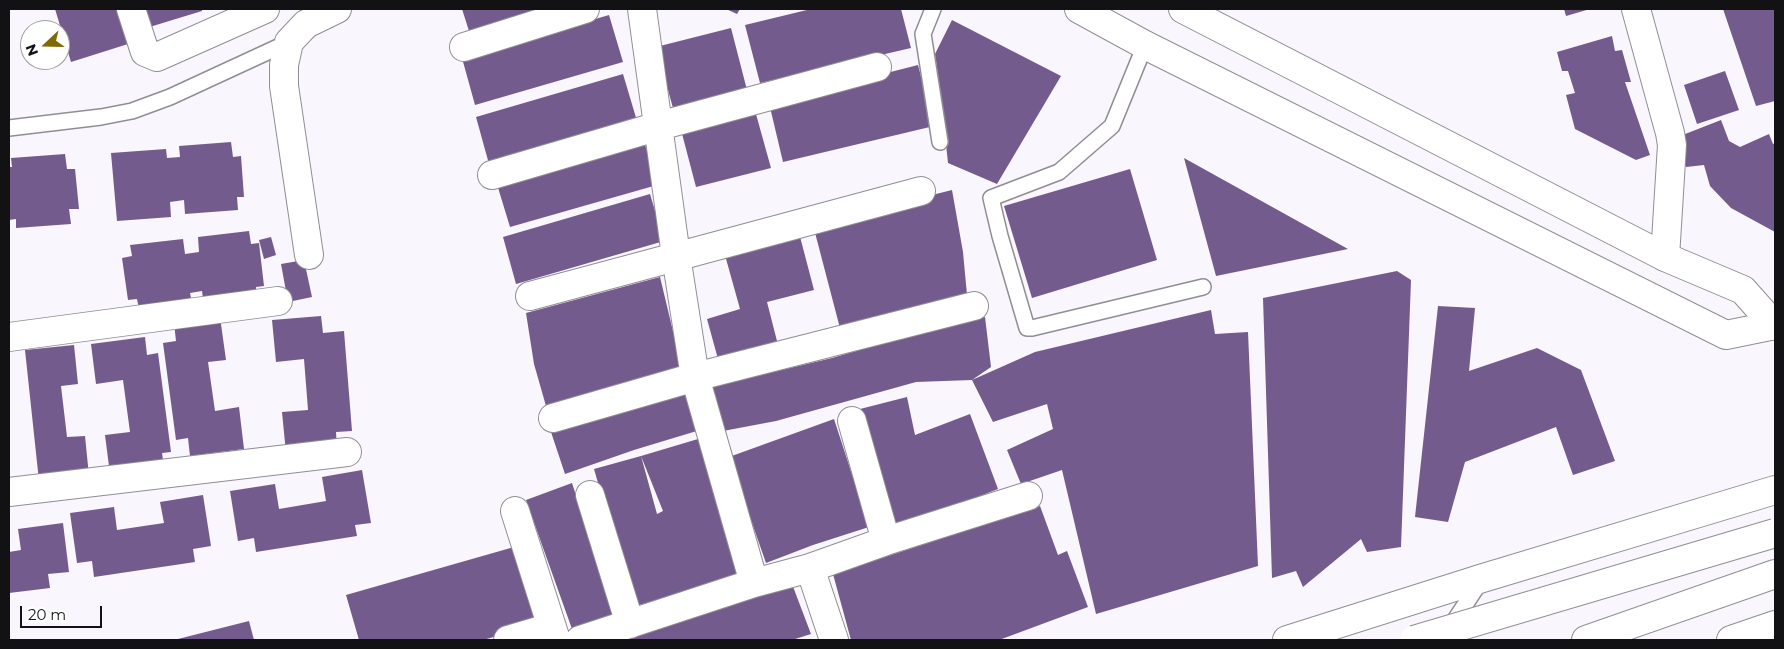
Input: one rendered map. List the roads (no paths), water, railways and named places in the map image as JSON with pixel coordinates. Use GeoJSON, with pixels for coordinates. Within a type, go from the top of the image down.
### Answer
{"type":"FeatureCollection","features":[{"type":"Feature","properties":{"kind":"main road"},"geometry":{"type":"LineString","coordinates":[[131,9],[145,52],[157,57],[265,9]]}},
{"type":"Feature","properties":{"kind":"main road"},"geometry":{"type":"LineString","coordinates":[[309,255],[284,86],[284,65],[289,42],[306,24],[337,9]]}},
{"type":"Feature","properties":{"kind":"main road"},"geometry":{"type":"LineString","coordinates":[[464,47],[584,9]]}},
{"type":"Feature","properties":{"kind":"main road"},"geometry":{"type":"LineString","coordinates":[[642,9],[660,126],[676,256],[695,377],[754,584]]}},
{"type":"Feature","properties":{"kind":"main road"},"geometry":{"type":"LineString","coordinates":[[1079,9],[1146,45],[1726,335],[1775,326]]}},
{"type":"Feature","properties":{"kind":"main road"},"geometry":{"type":"LineString","coordinates":[[1183,9],[1665,257],[1743,290],[1775,326]]}},
{"type":"Feature","properties":{"kind":"main road"},"geometry":{"type":"LineString","coordinates":[[1636,9],[1672,144],[1665,257]]}},
{"type":"Feature","properties":{"kind":"main road"},"geometry":{"type":"LineString","coordinates":[[492,175],[660,126],[877,67]]}},
{"type":"Feature","properties":{"kind":"main road"},"geometry":{"type":"LineString","coordinates":[[530,296],[921,191]]}},
{"type":"Feature","properties":{"kind":"main road"},"geometry":{"type":"LineString","coordinates":[[9,337],[278,301]]}},
{"type":"Feature","properties":{"kind":"main road"},"geometry":{"type":"LineString","coordinates":[[553,418],[695,377],[974,306]]}},
{"type":"Feature","properties":{"kind":"main road"},"geometry":{"type":"LineString","coordinates":[[852,421],[886,541]]}},
{"type":"Feature","properties":{"kind":"main road"},"geometry":{"type":"LineString","coordinates":[[9,492],[346,452]]}},
{"type":"Feature","properties":{"kind":"main road"},"geometry":{"type":"LineString","coordinates":[[1287,640],[1483,578],[1775,490]]}},
{"type":"Feature","properties":{"kind":"main road"},"geometry":{"type":"LineString","coordinates":[[590,495],[630,624]]}},
{"type":"Feature","properties":{"kind":"main road"},"geometry":{"type":"LineString","coordinates":[[580,640],[810,568],[886,541],[1028,496]]}},
{"type":"Feature","properties":{"kind":"main road"},"geometry":{"type":"LineString","coordinates":[[508,640],[554,634],[515,511]]}},
{"type":"Feature","properties":{"kind":"main road"},"geometry":{"type":"LineString","coordinates":[[1414,640],[1775,533]]}},
{"type":"Feature","properties":{"kind":"main road"},"geometry":{"type":"LineString","coordinates":[[810,568],[834,640]]}},
{"type":"Feature","properties":{"kind":"main road"},"geometry":{"type":"LineString","coordinates":[[1586,640],[1775,574]]}},
{"type":"Feature","properties":{"kind":"main road"},"geometry":{"type":"LineString","coordinates":[[1731,640],[1775,625]]}},
{"type":"Feature","properties":{"kind":"lane"},"geometry":{"type":"LineString","coordinates":[[933,9],[922,34],[940,142]]}},
{"type":"Feature","properties":{"kind":"lane"},"geometry":{"type":"LineString","coordinates":[[9,128],[132,112],[170,97],[289,42]]}},
{"type":"Feature","properties":{"kind":"lane"},"geometry":{"type":"LineString","coordinates":[[1146,45],[1112,126],[1059,172],[991,198],[1000,236],[1028,328],[1203,287]]}},
{"type":"Feature","properties":{"kind":"lane"},"geometry":{"type":"LineString","coordinates":[[1441,640],[1483,578]]}}]}
